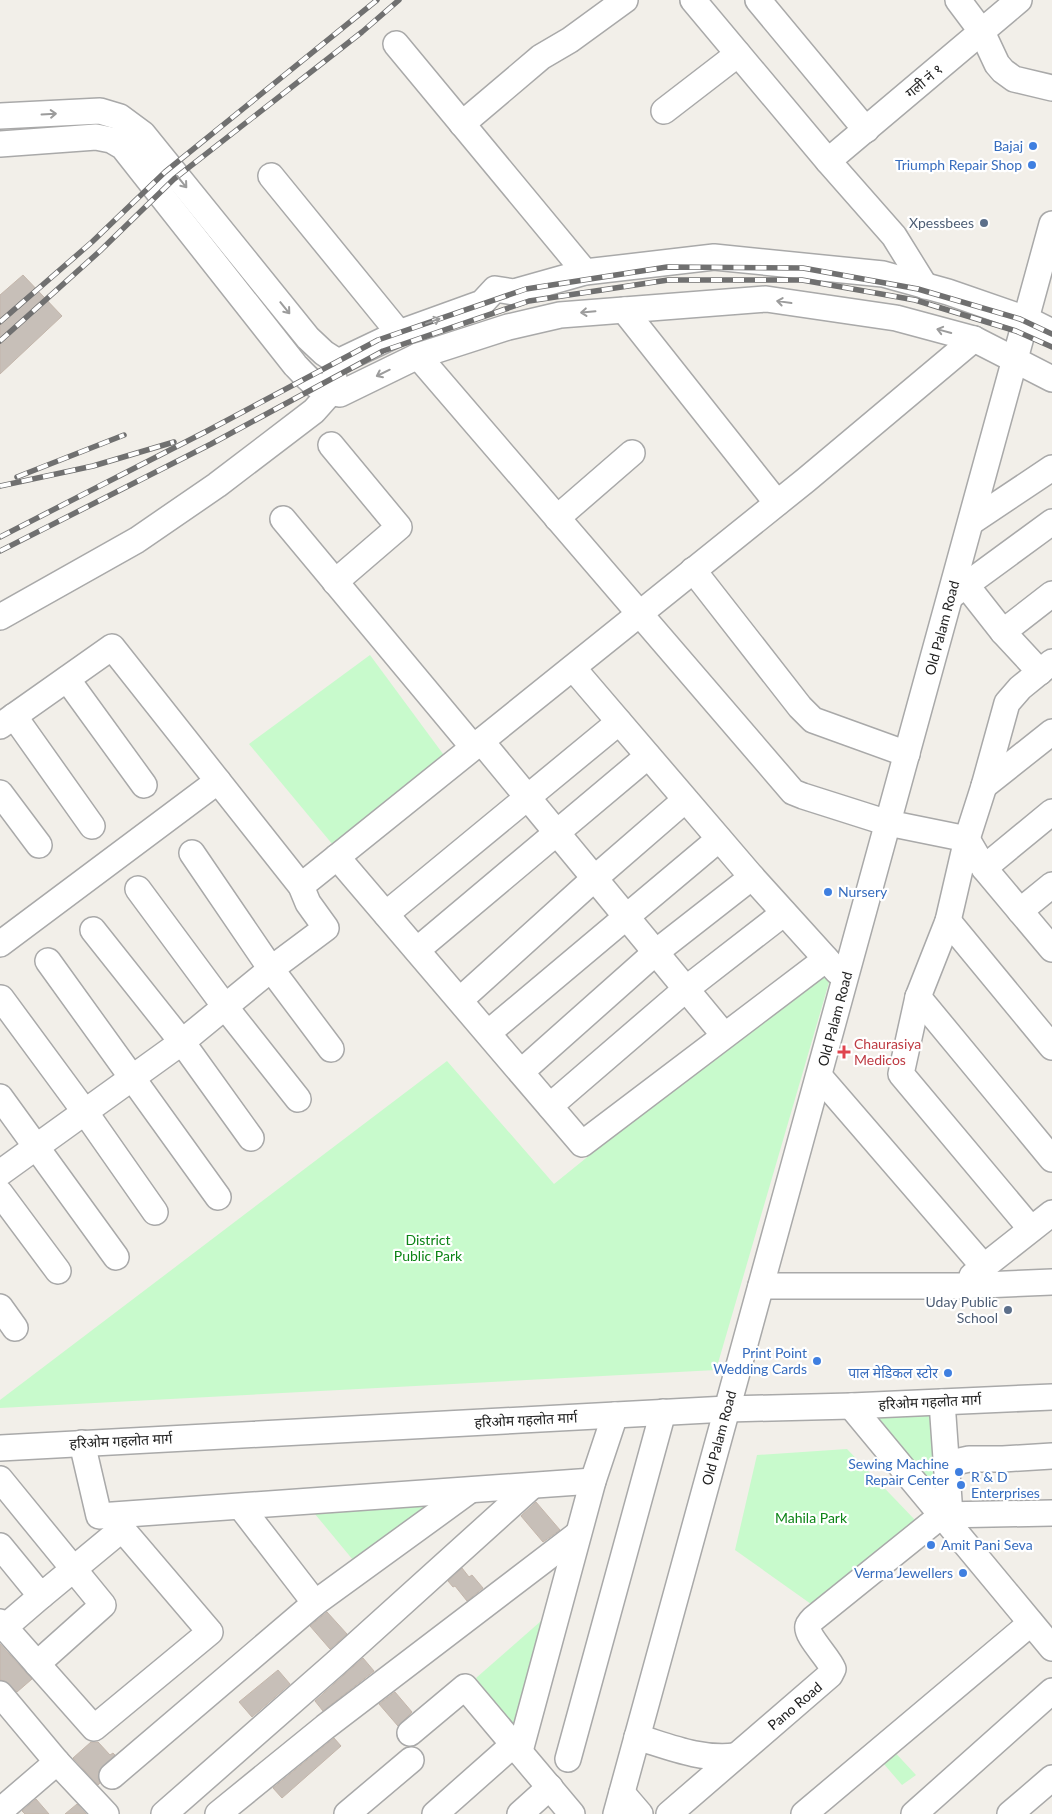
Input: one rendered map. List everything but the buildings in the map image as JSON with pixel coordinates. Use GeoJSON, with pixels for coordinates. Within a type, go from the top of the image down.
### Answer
{"type":"FeatureCollection","features":[{"type":"Feature","properties":{"kind":"street"},"geometry":{"type":"LineString","coordinates":[[462,124],[541,57],[570,40],[625,0]]}},
{"type":"Feature","properties":{"kind":"street"},"geometry":{"type":"LineString","coordinates":[[694,0],[828,161],[894,236],[925,286]]}},
{"type":"Feature","properties":{"kind":"street"},"geometry":{"type":"LineString","coordinates":[[758,0],[866,130]]}},
{"type":"Feature","properties":{"kind":"street"},"geometry":{"type":"LineString","coordinates":[[958,0],[982,32],[992,55],[1003,71],[1014,79],[1052,88]]}},
{"type":"Feature","properties":{"kind":"street","name":"गली नं १"},"geometry":{"type":"LineString","coordinates":[[828,161],[1019,0]]}},
{"type":"Feature","properties":{"kind":"street"},"geometry":{"type":"LineString","coordinates":[[396,44],[585,272]]}},
{"type":"Feature","properties":{"kind":"street"},"geometry":{"type":"LineString","coordinates":[[664,111],[738,54]]}},
{"type":"Feature","properties":{"kind":"street"},"geometry":{"type":"LineString","coordinates":[[0,116],[100,111],[120,117],[143,134],[308,338],[324,353],[338,362]]}},
{"type":"Feature","properties":{"kind":"street"},"geometry":{"type":"LineString","coordinates":[[0,144],[96,137],[111,140],[123,147],[295,364],[313,385],[330,393],[340,394],[418,356],[508,327],[560,315],[766,300],[896,318],[974,339],[1052,379]]}},
{"type":"Feature","properties":{"kind":"street"},"geometry":{"type":"LineString","coordinates":[[271,176],[399,333]]}},
{"type":"Feature","properties":{"kind":"street","name":"Old Palam Road"},"geometry":{"type":"LineString","coordinates":[[619,1804],[907,754],[958,590],[971,522],[1052,224]]}},
{"type":"Feature","properties":{"kind":"street"},"geometry":{"type":"LineString","coordinates":[[203,250],[224,233]]}},
{"type":"Feature","properties":{"kind":"street"},"geometry":{"type":"LineString","coordinates":[[338,362],[399,333],[482,303],[495,289],[514,292],[585,272],[714,257],[883,274],[1026,319],[1052,332]]}},
{"type":"Feature","properties":{"kind":"street"},"geometry":{"type":"LineString","coordinates":[[624,310],[777,503]]}},
{"type":"Feature","properties":{"kind":"street"},"geometry":{"type":"LineString","coordinates":[[301,886],[777,503],[974,339]]}},
{"type":"Feature","properties":{"kind":"street"},"geometry":{"type":"LineString","coordinates":[[418,356],[794,792],[888,823],[967,839],[984,868],[1052,949]]}},
{"type":"Feature","properties":{"kind":"street"},"geometry":{"type":"LineString","coordinates":[[0,617],[137,540],[216,485],[314,411],[330,393],[338,362]]}},
{"type":"Feature","properties":{"kind":"street"},"geometry":{"type":"LineString","coordinates":[[331,445],[399,527],[335,582]]}},
{"type":"Feature","properties":{"kind":"street"},"geometry":{"type":"LineString","coordinates":[[557,518],[632,453]]}},
{"type":"Feature","properties":{"kind":"street"},"geometry":{"type":"LineString","coordinates":[[971,522],[1052,468]]}},
{"type":"Feature","properties":{"kind":"street"},"geometry":{"type":"LineString","coordinates":[[283,519],[335,582],[558,833],[724,1035]]}},
{"type":"Feature","properties":{"kind":"street"},"geometry":{"type":"LineString","coordinates":[[1031,1229],[901,1074],[918,997],[948,921],[967,839],[1007,703],[1016,692],[1046,667],[1003,632],[958,590],[1052,522]]}},
{"type":"Feature","properties":{"kind":"street"},"geometry":{"type":"LineString","coordinates":[[694,570],[800,707],[813,720],[907,754]]}},
{"type":"Feature","properties":{"kind":"street"},"geometry":{"type":"LineString","coordinates":[[1003,632],[1052,594]]}},
{"type":"Feature","properties":{"kind":"street"},"geometry":{"type":"LineString","coordinates":[[0,1173],[133,1079],[226,1008],[271,969],[326,928],[308,903],[301,886],[112,647],[7,721],[92,826]]}},
{"type":"Feature","properties":{"kind":"street"},"geometry":{"type":"LineString","coordinates":[[573,668],[752,877],[845,980]]}},
{"type":"Feature","properties":{"kind":"street"},"geometry":{"type":"LineString","coordinates":[[67,679],[144,785]]}},
{"type":"Feature","properties":{"kind":"street"},"geometry":{"type":"LineString","coordinates":[[386,914],[619,722]]}},
{"type":"Feature","properties":{"kind":"street"},"geometry":{"type":"LineString","coordinates":[[984,786],[1052,732]]}},
{"type":"Feature","properties":{"kind":"street"},"geometry":{"type":"LineString","coordinates":[[417,950],[648,756]]}},
{"type":"Feature","properties":{"kind":"street"},"geometry":{"type":"LineString","coordinates":[[0,944],[218,780]]}},
{"type":"Feature","properties":{"kind":"street"},"geometry":{"type":"LineString","coordinates":[[0,793],[39,845]]}},
{"type":"Feature","properties":{"kind":"street"},"geometry":{"type":"LineString","coordinates":[[460,1000],[595,878],[686,800]]}},
{"type":"Feature","properties":{"kind":"street"},"geometry":{"type":"LineString","coordinates":[[984,868],[1052,812]]}},
{"type":"Feature","properties":{"kind":"street"},"geometry":{"type":"LineString","coordinates":[[488,1033],[719,839]]}},
{"type":"Feature","properties":{"kind":"street"},"geometry":{"type":"LineString","coordinates":[[192,853],[271,969],[331,1050]]}},
{"type":"Feature","properties":{"kind":"street"},"geometry":{"type":"LineString","coordinates":[[337,857],[582,1144],[826,959]]}},
{"type":"Feature","properties":{"kind":"street"},"geometry":{"type":"LineString","coordinates":[[521,1072],[656,952],[752,877]]}},
{"type":"Feature","properties":{"kind":"street"},"geometry":{"type":"LineString","coordinates":[[1020,912],[1052,885]]}},
{"type":"Feature","properties":{"kind":"street"},"geometry":{"type":"LineString","coordinates":[[138,889],[226,1008],[298,1099]]}},
{"type":"Feature","properties":{"kind":"street"},"geometry":{"type":"LineString","coordinates":[[550,1106],[686,989],[784,913]]}},
{"type":"Feature","properties":{"kind":"street"},"geometry":{"type":"LineString","coordinates":[[948,921],[1052,1047]]}},
{"type":"Feature","properties":{"kind":"street"},"geometry":{"type":"LineString","coordinates":[[93,930],[182,1042],[251,1138]]}},
{"type":"Feature","properties":{"kind":"street"},"geometry":{"type":"LineString","coordinates":[[48,961],[218,1197]]}},
{"type":"Feature","properties":{"kind":"street"},"geometry":{"type":"LineString","coordinates":[[918,997],[1052,1159]]}},
{"type":"Feature","properties":{"kind":"street"},"geometry":{"type":"LineString","coordinates":[[0,998],[86,1112],[155,1212]]}},
{"type":"Feature","properties":{"kind":"street"},"geometry":{"type":"LineString","coordinates":[[819,1076],[984,1267]]}},
{"type":"Feature","properties":{"kind":"street"},"geometry":{"type":"LineString","coordinates":[[0,1097],[116,1257]]}},
{"type":"Feature","properties":{"kind":"street"},"geometry":{"type":"LineString","coordinates":[[0,1193],[58,1271]]}},
{"type":"Feature","properties":{"kind":"street"},"geometry":{"type":"LineString","coordinates":[[959,1286],[1052,1213]]}},
{"type":"Feature","properties":{"kind":"street"},"geometry":{"type":"LineString","coordinates":[[762,1286],[959,1286],[1048,1279]]}},
{"type":"Feature","properties":{"kind":"street"},"geometry":{"type":"LineString","coordinates":[[0,1307],[15,1328]]}},
{"type":"Feature","properties":{"kind":"street","name":"हरिओम गहलोत मार्ग"},"geometry":{"type":"LineString","coordinates":[[0,1448],[663,1412],[1052,1397]]}},
{"type":"Feature","properties":{"kind":"street"},"geometry":{"type":"LineString","coordinates":[[942,1402],[946,1464],[946,1515]]}},
{"type":"Feature","properties":{"kind":"street"},"geometry":{"type":"LineString","coordinates":[[851,1406],[946,1515],[1052,1648]]}},
{"type":"Feature","properties":{"kind":"street"},"geometry":{"type":"LineString","coordinates":[[568,1759],[663,1412]]}},
{"type":"Feature","properties":{"kind":"street"},"geometry":{"type":"LineString","coordinates":[[435,1814],[517,1747],[593,1481],[615,1415]]}},
{"type":"Feature","properties":{"kind":"street"},"geometry":{"type":"LineString","coordinates":[[82,1443],[99,1516],[117,1523],[210,1632],[94,1728],[2,1624],[75,1570],[117,1523],[241,1507],[593,1481]]}},
{"type":"Feature","properties":{"kind":"street"},"geometry":{"type":"LineString","coordinates":[[946,1464],[969,1459],[1019,1459],[1052,1456]]}},
{"type":"Feature","properties":{"kind":"street"},"geometry":{"type":"LineString","coordinates":[[0,1479],[103,1604],[37,1664]]}},
{"type":"Feature","properties":{"kind":"street"},"geometry":{"type":"LineString","coordinates":[[164,1814],[336,1663],[532,1486]]}},
{"type":"Feature","properties":{"kind":"street"},"geometry":{"type":"LineString","coordinates":[[112,1776],[314,1603],[468,1491]]}},
{"type":"Feature","properties":{"kind":"street"},"geometry":{"type":"LineString","coordinates":[[241,1507],[314,1603]]}},
{"type":"Feature","properties":{"kind":"street"},"geometry":{"type":"LineString","coordinates":[[946,1515],[1052,1513]]}},
{"type":"Feature","properties":{"kind":"street","name":"Pano Road"},"geometry":{"type":"LineString","coordinates":[[734,1756],[830,1675],[832,1669],[830,1663],[808,1632],[808,1625],[946,1515]]}},
{"type":"Feature","properties":{"kind":"street"},"geometry":{"type":"LineString","coordinates":[[218,1814],[325,1727],[578,1534]]}},
{"type":"Feature","properties":{"kind":"street"},"geometry":{"type":"LineString","coordinates":[[0,1546],[41,1596]]}},
{"type":"Feature","properties":{"kind":"street"},"geometry":{"type":"LineString","coordinates":[[804,1814],[1031,1623]]}},
{"type":"Feature","properties":{"kind":"street"},"geometry":{"type":"LineString","coordinates":[[410,1733],[465,1686],[572,1814]]}},
{"type":"Feature","properties":{"kind":"street"},"geometry":{"type":"LineString","coordinates":[[914,1814],[1052,1690]]}},
{"type":"Feature","properties":{"kind":"street"},"geometry":{"type":"LineString","coordinates":[[0,1694],[57,1762],[106,1814]]}},
{"type":"Feature","properties":{"kind":"street"},"geometry":{"type":"LineString","coordinates":[[638,1737],[700,1756],[716,1758],[734,1756]]}},
{"type":"Feature","properties":{"kind":"street"},"geometry":{"type":"LineString","coordinates":[[669,1814],[734,1756]]}},
{"type":"Feature","properties":{"kind":"street"},"geometry":{"type":"LineString","coordinates":[[347,1814],[411,1760]]}},
{"type":"Feature","properties":{"kind":"street"},"geometry":{"type":"LineString","coordinates":[[0,1811],[57,1762]]}},
{"type":"Feature","properties":{"kind":"street"},"geometry":{"type":"LineString","coordinates":[[1010,1814],[1052,1778]]}},
{"type":"Feature","properties":{"kind":"street"},"geometry":{"type":"LineString","coordinates":[[520,1814],[550,1787]]}},
{"type":"Feature","properties":{"kind":"street"},"geometry":{"type":"LineString","coordinates":[[619,1804],[640,1814]]}},
{"type":"Feature","properties":{"kind":"green space"},"geometry":{"type":"Polygon","coordinates":[[[370,655],[446,758],[333,845],[249,744],[370,655]]]}},
{"type":"Feature","properties":{"kind":"green space","name":"District Public Park"},"geometry":{"type":"Polygon","coordinates":[[[837,955],[716,1370],[0,1408],[0,1400],[447,1061],[554,1184],[837,955]]]}},
{"type":"Feature","properties":{"kind":"green space"},"geometry":{"type":"Polygon","coordinates":[[[934,1410],[944,1508],[868,1415],[934,1410]]]}},
{"type":"Feature","properties":{"kind":"green space","name":"Mahila Park"},"geometry":{"type":"Polygon","coordinates":[[[847,1449],[916,1521],[811,1604],[735,1550],[757,1455],[847,1449]]]}},
{"type":"Feature","properties":{"kind":"green space"},"geometry":{"type":"Polygon","coordinates":[[[454,1497],[358,1566],[310,1508],[454,1497]]]}},
{"type":"Feature","properties":{"kind":"green space"},"geometry":{"type":"Polygon","coordinates":[[[549,1614],[518,1739],[476,1678],[549,1614]]]}},
{"type":"Feature","properties":{"kind":"green space"},"geometry":{"type":"Polygon","coordinates":[[[889,1746],[916,1775],[902,1785],[877,1756],[889,1746]]]}},
{"type":"Feature","properties":{"kind":"railway"},"geometry":{"type":"LineString","coordinates":[[0,322],[92,242],[165,172],[377,0]]}},
{"type":"Feature","properties":{"kind":"railway"},"geometry":{"type":"LineString","coordinates":[[0,341],[100,251],[174,179],[362,32],[399,0]]}},
{"type":"Feature","properties":{"kind":"railway"},"geometry":{"type":"LineString","coordinates":[[0,537],[207,431],[378,340],[526,289],[667,267],[803,268],[918,289],[1020,319],[1052,334]]}},
{"type":"Feature","properties":{"kind":"railway"},"geometry":{"type":"LineString","coordinates":[[0,551],[211,444],[383,351],[529,301],[668,280],[802,280],[915,300],[1016,331],[1052,347]]}},
{"type":"Feature","properties":{"kind":"railway"},"geometry":{"type":"LineString","coordinates":[[17,477],[124,435]]}},
{"type":"Feature","properties":{"kind":"railway"},"geometry":{"type":"LineString","coordinates":[[0,486],[93,466],[174,442]]}},
{"type":"Feature","properties":{"kind":"place","name":"Bajaj"},"geometry":{"type":"Point","coordinates":[1033,146]}},
{"type":"Feature","properties":{"kind":"place","name":"Triumph Repair Shop"},"geometry":{"type":"Point","coordinates":[1032,165]}},
{"type":"Feature","properties":{"kind":"place","name":"Xpessbees"},"geometry":{"type":"Point","coordinates":[984,223]}},
{"type":"Feature","properties":{"kind":"place","name":"Nursery"},"geometry":{"type":"Point","coordinates":[828,892]}},
{"type":"Feature","properties":{"kind":"place","name":"Chaurasiya Medicos"},"geometry":{"type":"Point","coordinates":[844,1052]}},
{"type":"Feature","properties":{"kind":"place","name":"Uday Public School"},"geometry":{"type":"Point","coordinates":[1008,1310]}},
{"type":"Feature","properties":{"kind":"place","name":"Print Point Wedding Cards"},"geometry":{"type":"Point","coordinates":[817,1361]}},
{"type":"Feature","properties":{"kind":"place","name":"पाल मेडिकल स्टोर"},"geometry":{"type":"Point","coordinates":[948,1373]}},
{"type":"Feature","properties":{"kind":"place","name":"Sewing Machine Repair Center"},"geometry":{"type":"Point","coordinates":[959,1472]}},
{"type":"Feature","properties":{"kind":"place","name":"R & D Enterprises"},"geometry":{"type":"Point","coordinates":[961,1485]}},
{"type":"Feature","properties":{"kind":"place","name":"Amit Pani Seva"},"geometry":{"type":"Point","coordinates":[931,1545]}},
{"type":"Feature","properties":{"kind":"place","name":"Verma Jewellers"},"geometry":{"type":"Point","coordinates":[963,1573]}}]}
